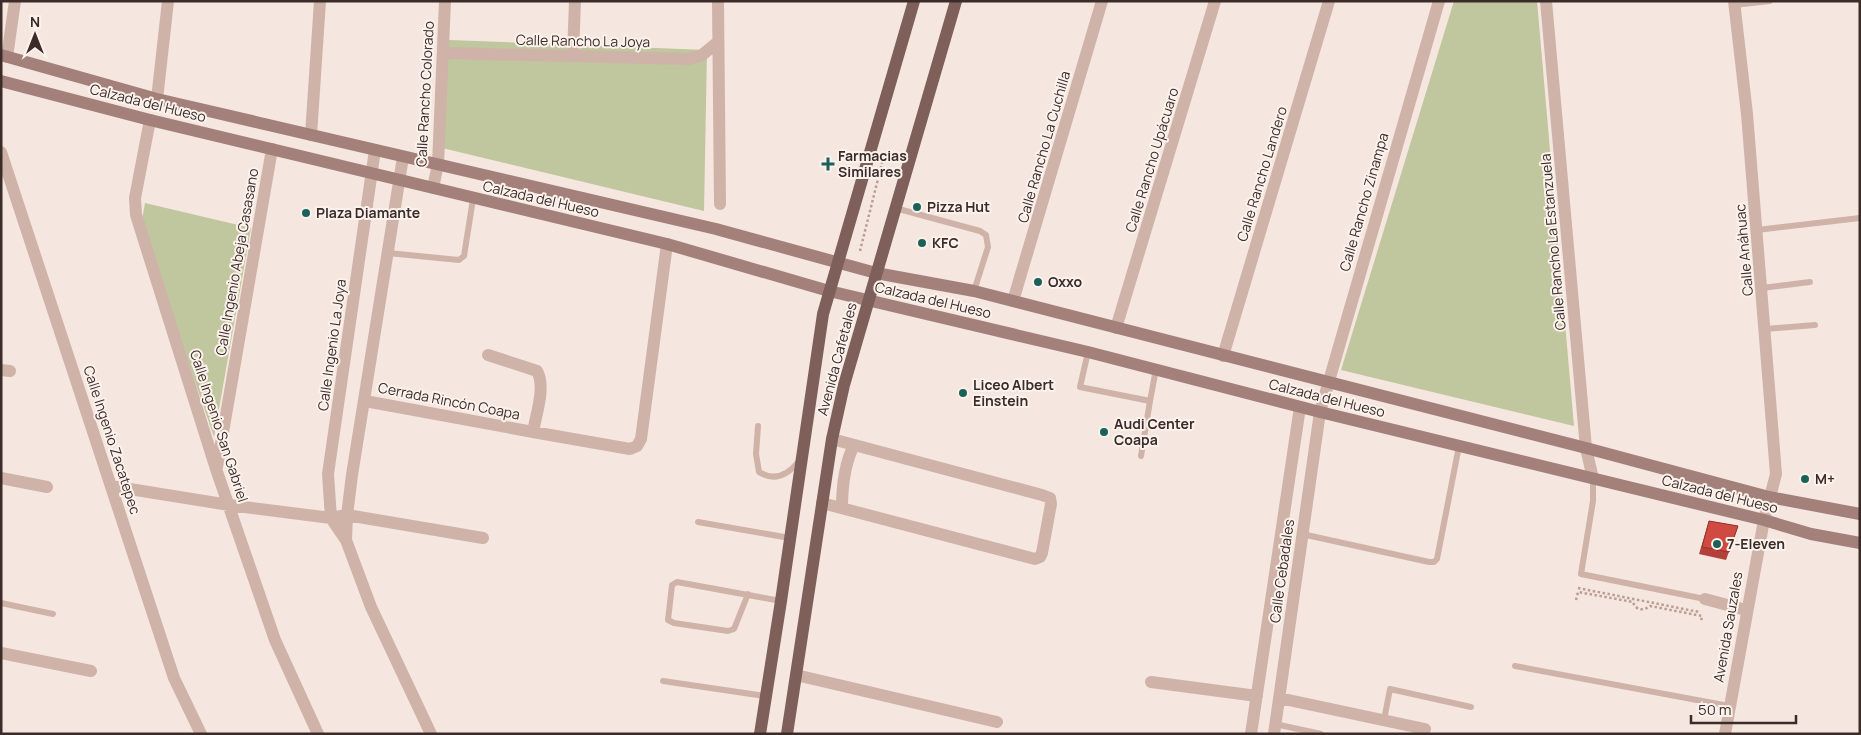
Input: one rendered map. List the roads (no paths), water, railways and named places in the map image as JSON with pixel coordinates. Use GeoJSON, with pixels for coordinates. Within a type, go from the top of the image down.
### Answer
{"type":"FeatureCollection","features":[{"type":"Feature","properties":{"kind":"main road","name":"Avenida Cafetales"},"geometry":{"type":"LineString","coordinates":[[760,734],[823,314],[914,1]]}},
{"type":"Feature","properties":{"kind":"main road","name":"Avenida Cafetales"},"geometry":{"type":"LineString","coordinates":[[788,734],[796,675],[833,506],[843,442],[844,385],[956,1]]}},
{"type":"Feature","properties":{"kind":"main road","name":"Calzada del Hueso"},"geometry":{"type":"LineString","coordinates":[[4,56],[157,99],[716,230],[837,264],[974,291],[1770,497],[1860,514]]}},
{"type":"Feature","properties":{"kind":"main road","name":"Calzada del Hueso"},"geometry":{"type":"LineString","coordinates":[[1,81],[150,120],[667,244],[829,291],[1088,352],[1320,412],[1764,520],[1811,534],[1860,543]]}},
{"type":"Feature","properties":{"kind":"street"},"geometry":{"type":"LineString","coordinates":[[4,56],[11,33],[16,1]]}},
{"type":"Feature","properties":{"kind":"street"},"geometry":{"type":"LineString","coordinates":[[157,99],[168,1]]}},
{"type":"Feature","properties":{"kind":"street"},"geometry":{"type":"LineString","coordinates":[[311,135],[320,1]]}},
{"type":"Feature","properties":{"kind":"street","name":"Calle Rancho Colorado"},"geometry":{"type":"LineString","coordinates":[[433,188],[438,164],[445,1]]}},
{"type":"Feature","properties":{"kind":"street"},"geometry":{"type":"LineString","coordinates":[[573,55],[575,1]]}},
{"type":"Feature","properties":{"kind":"street"},"geometry":{"type":"LineString","coordinates":[[718,1],[720,204]]}},
{"type":"Feature","properties":{"kind":"street","name":"Calle Rancho La Cuchilla"},"geometry":{"type":"LineString","coordinates":[[1013,301],[1102,1]]}},
{"type":"Feature","properties":{"kind":"street","name":"Calle Rancho Upácuaro"},"geometry":{"type":"LineString","coordinates":[[1116,328],[1215,1]]}},
{"type":"Feature","properties":{"kind":"street","name":"Calle Rancho Landero"},"geometry":{"type":"LineString","coordinates":[[1223,356],[1329,1]]}},
{"type":"Feature","properties":{"kind":"street","name":"Calle Rancho Zinampa"},"geometry":{"type":"LineString","coordinates":[[1320,412],[1327,382],[1439,1]]}},
{"type":"Feature","properties":{"kind":"street","name":"Calle Rancho La Estanzuela"},"geometry":{"type":"LineString","coordinates":[[1546,1],[1586,448],[1593,479]]}},
{"type":"Feature","properties":{"kind":"street","name":"Calle Anáhuac"},"geometry":{"type":"LineString","coordinates":[[1734,3],[1747,114],[1776,474],[1770,497]]}},
{"type":"Feature","properties":{"kind":"street","name":"Calle Rancho La Joya"},"geometry":{"type":"LineString","coordinates":[[443,53],[688,59],[702,55],[718,42]]}},
{"type":"Feature","properties":{"kind":"street","name":"Calle Ingenio San Gabriel"},"geometry":{"type":"LineString","coordinates":[[150,120],[135,198],[136,215],[216,469],[275,640],[318,734]]}},
{"type":"Feature","properties":{"kind":"street","name":"Calle Ingenio Abeja Casasano"},"geometry":{"type":"LineString","coordinates":[[216,469],[272,149]]}},
{"type":"Feature","properties":{"kind":"street","name":"Calle Ingenio La Joya"},"geometry":{"type":"LineString","coordinates":[[331,518],[328,474],[375,150]]}},
{"type":"Feature","properties":{"kind":"street","name":"Calle Ingenio Zacatepec"},"geometry":{"type":"LineString","coordinates":[[1,152],[174,678],[201,734]]}},
{"type":"Feature","properties":{"kind":"street"},"geometry":{"type":"LineString","coordinates":[[346,540],[347,515],[386,253],[403,157]]}},
{"type":"Feature","properties":{"kind":"street"},"geometry":{"type":"LineString","coordinates":[[533,432],[630,449],[637,446],[641,439],[667,244]]}},
{"type":"Feature","properties":{"kind":"street","name":"Cerrada Rincón Coapa"},"geometry":{"type":"LineString","coordinates":[[365,401],[533,432],[541,386],[537,371],[488,355]]}},
{"type":"Feature","properties":{"kind":"street"},"geometry":{"type":"LineString","coordinates":[[1251,734],[1300,407]]}},
{"type":"Feature","properties":{"kind":"street","name":"Calle Cebadales"},"geometry":{"type":"LineString","coordinates":[[1274,729],[1320,412]]}},
{"type":"Feature","properties":{"kind":"street"},"geometry":{"type":"LineString","coordinates":[[843,442],[1050,498],[1051,504],[1040,557],[1034,559],[833,506],[848,456],[843,442]]}},
{"type":"Feature","properties":{"kind":"street"},"geometry":{"type":"LineString","coordinates":[[1,478],[46,486]]}},
{"type":"Feature","properties":{"kind":"street"},"geometry":{"type":"LineString","coordinates":[[112,486],[229,505],[331,518],[347,515],[482,538]]}},
{"type":"Feature","properties":{"kind":"street"},"geometry":{"type":"LineString","coordinates":[[1288,488],[1308,491]]}},
{"type":"Feature","properties":{"kind":"street","name":"Avenida Sauzales"},"geometry":{"type":"LineString","coordinates":[[1725,734],[1746,610],[1770,497]]}},
{"type":"Feature","properties":{"kind":"street"},"geometry":{"type":"LineString","coordinates":[[331,518],[346,540],[370,607],[431,734]]}},
{"type":"Feature","properties":{"kind":"street"},"geometry":{"type":"LineString","coordinates":[[1705,600],[1746,610]]}},
{"type":"Feature","properties":{"kind":"street"},"geometry":{"type":"LineString","coordinates":[[1,652],[90,671]]}},
{"type":"Feature","properties":{"kind":"street"},"geometry":{"type":"LineString","coordinates":[[796,675],[997,722]]}},
{"type":"Feature","properties":{"kind":"street"},"geometry":{"type":"LineString","coordinates":[[1151,682],[1257,696]]}},
{"type":"Feature","properties":{"kind":"street"},"geometry":{"type":"LineString","coordinates":[[1279,698],[1425,729]]}},
{"type":"Feature","properties":{"kind":"lane"},"geometry":{"type":"LineString","coordinates":[[1734,3],[1770,1]]}},
{"type":"Feature","properties":{"kind":"lane"},"geometry":{"type":"LineString","coordinates":[[386,253],[459,260],[464,256],[473,199]]}},
{"type":"Feature","properties":{"kind":"lane"},"geometry":{"type":"LineString","coordinates":[[895,208],[980,231],[986,235],[988,247],[974,291]]}},
{"type":"Feature","properties":{"kind":"lane"},"geometry":{"type":"LineString","coordinates":[[1757,230],[1860,218]]}},
{"type":"Feature","properties":{"kind":"lane"},"geometry":{"type":"LineString","coordinates":[[1762,288],[1810,282]]}},
{"type":"Feature","properties":{"kind":"lane"},"geometry":{"type":"LineString","coordinates":[[1765,329],[1816,326]]}},
{"type":"Feature","properties":{"kind":"lane"},"geometry":{"type":"LineString","coordinates":[[1088,352],[1080,387],[1150,401]]}},
{"type":"Feature","properties":{"kind":"lane"},"geometry":{"type":"LineString","coordinates":[[1141,456],[1156,369]]}},
{"type":"Feature","properties":{"kind":"lane"},"geometry":{"type":"LineString","coordinates":[[758,426],[756,454],[758,472],[772,478],[782,476],[792,470],[802,458]]}},
{"type":"Feature","properties":{"kind":"lane"},"geometry":{"type":"LineString","coordinates":[[1302,534],[1434,562],[1437,559],[1459,446]]}},
{"type":"Feature","properties":{"kind":"lane"},"geometry":{"type":"LineString","coordinates":[[1593,479],[1593,501],[1581,574],[1705,600]]}},
{"type":"Feature","properties":{"kind":"lane"},"geometry":{"type":"LineString","coordinates":[[698,522],[790,538]]}},
{"type":"Feature","properties":{"kind":"lane"},"geometry":{"type":"LineString","coordinates":[[748,594],[734,629],[728,631],[674,623],[668,620],[672,585],[677,582],[748,594],[781,601]]}},
{"type":"Feature","properties":{"kind":"lane"},"geometry":{"type":"LineString","coordinates":[[1,603],[53,614]]}},
{"type":"Feature","properties":{"kind":"lane"},"geometry":{"type":"LineString","coordinates":[[1515,666],[1729,706]]}},
{"type":"Feature","properties":{"kind":"lane"},"geometry":{"type":"LineString","coordinates":[[663,681],[765,696]]}},
{"type":"Feature","properties":{"kind":"lane"},"geometry":{"type":"LineString","coordinates":[[1384,720],[1390,689],[1471,706]]}},
{"type":"Feature","properties":{"kind":"lane"},"geometry":{"type":"LineString","coordinates":[[1274,729],[1321,734]]}},
{"type":"Feature","properties":{"kind":"place","name":"Farmacias Similares"},"geometry":{"type":"Point","coordinates":[828,164]}},
{"type":"Feature","properties":{"kind":"place","name":"Pizza Hut"},"geometry":{"type":"Point","coordinates":[917,207]}},
{"type":"Feature","properties":{"kind":"place","name":"Plaza Diamante"},"geometry":{"type":"Point","coordinates":[306,213]}},
{"type":"Feature","properties":{"kind":"place","name":"KFC"},"geometry":{"type":"Point","coordinates":[922,243]}},
{"type":"Feature","properties":{"kind":"place","name":"Oxxo"},"geometry":{"type":"Point","coordinates":[1038,282]}},
{"type":"Feature","properties":{"kind":"place","name":"Liceo Albert Einstein"},"geometry":{"type":"Point","coordinates":[963,393]}},
{"type":"Feature","properties":{"kind":"place","name":"Audi Center Coapa"},"geometry":{"type":"Point","coordinates":[1104,432]}},
{"type":"Feature","properties":{"kind":"place","name":"M+"},"geometry":{"type":"Point","coordinates":[1805,479]}},
{"type":"Feature","properties":{"kind":"place","name":"7-Eleven"},"geometry":{"type":"Point","coordinates":[1717,544]}}]}
